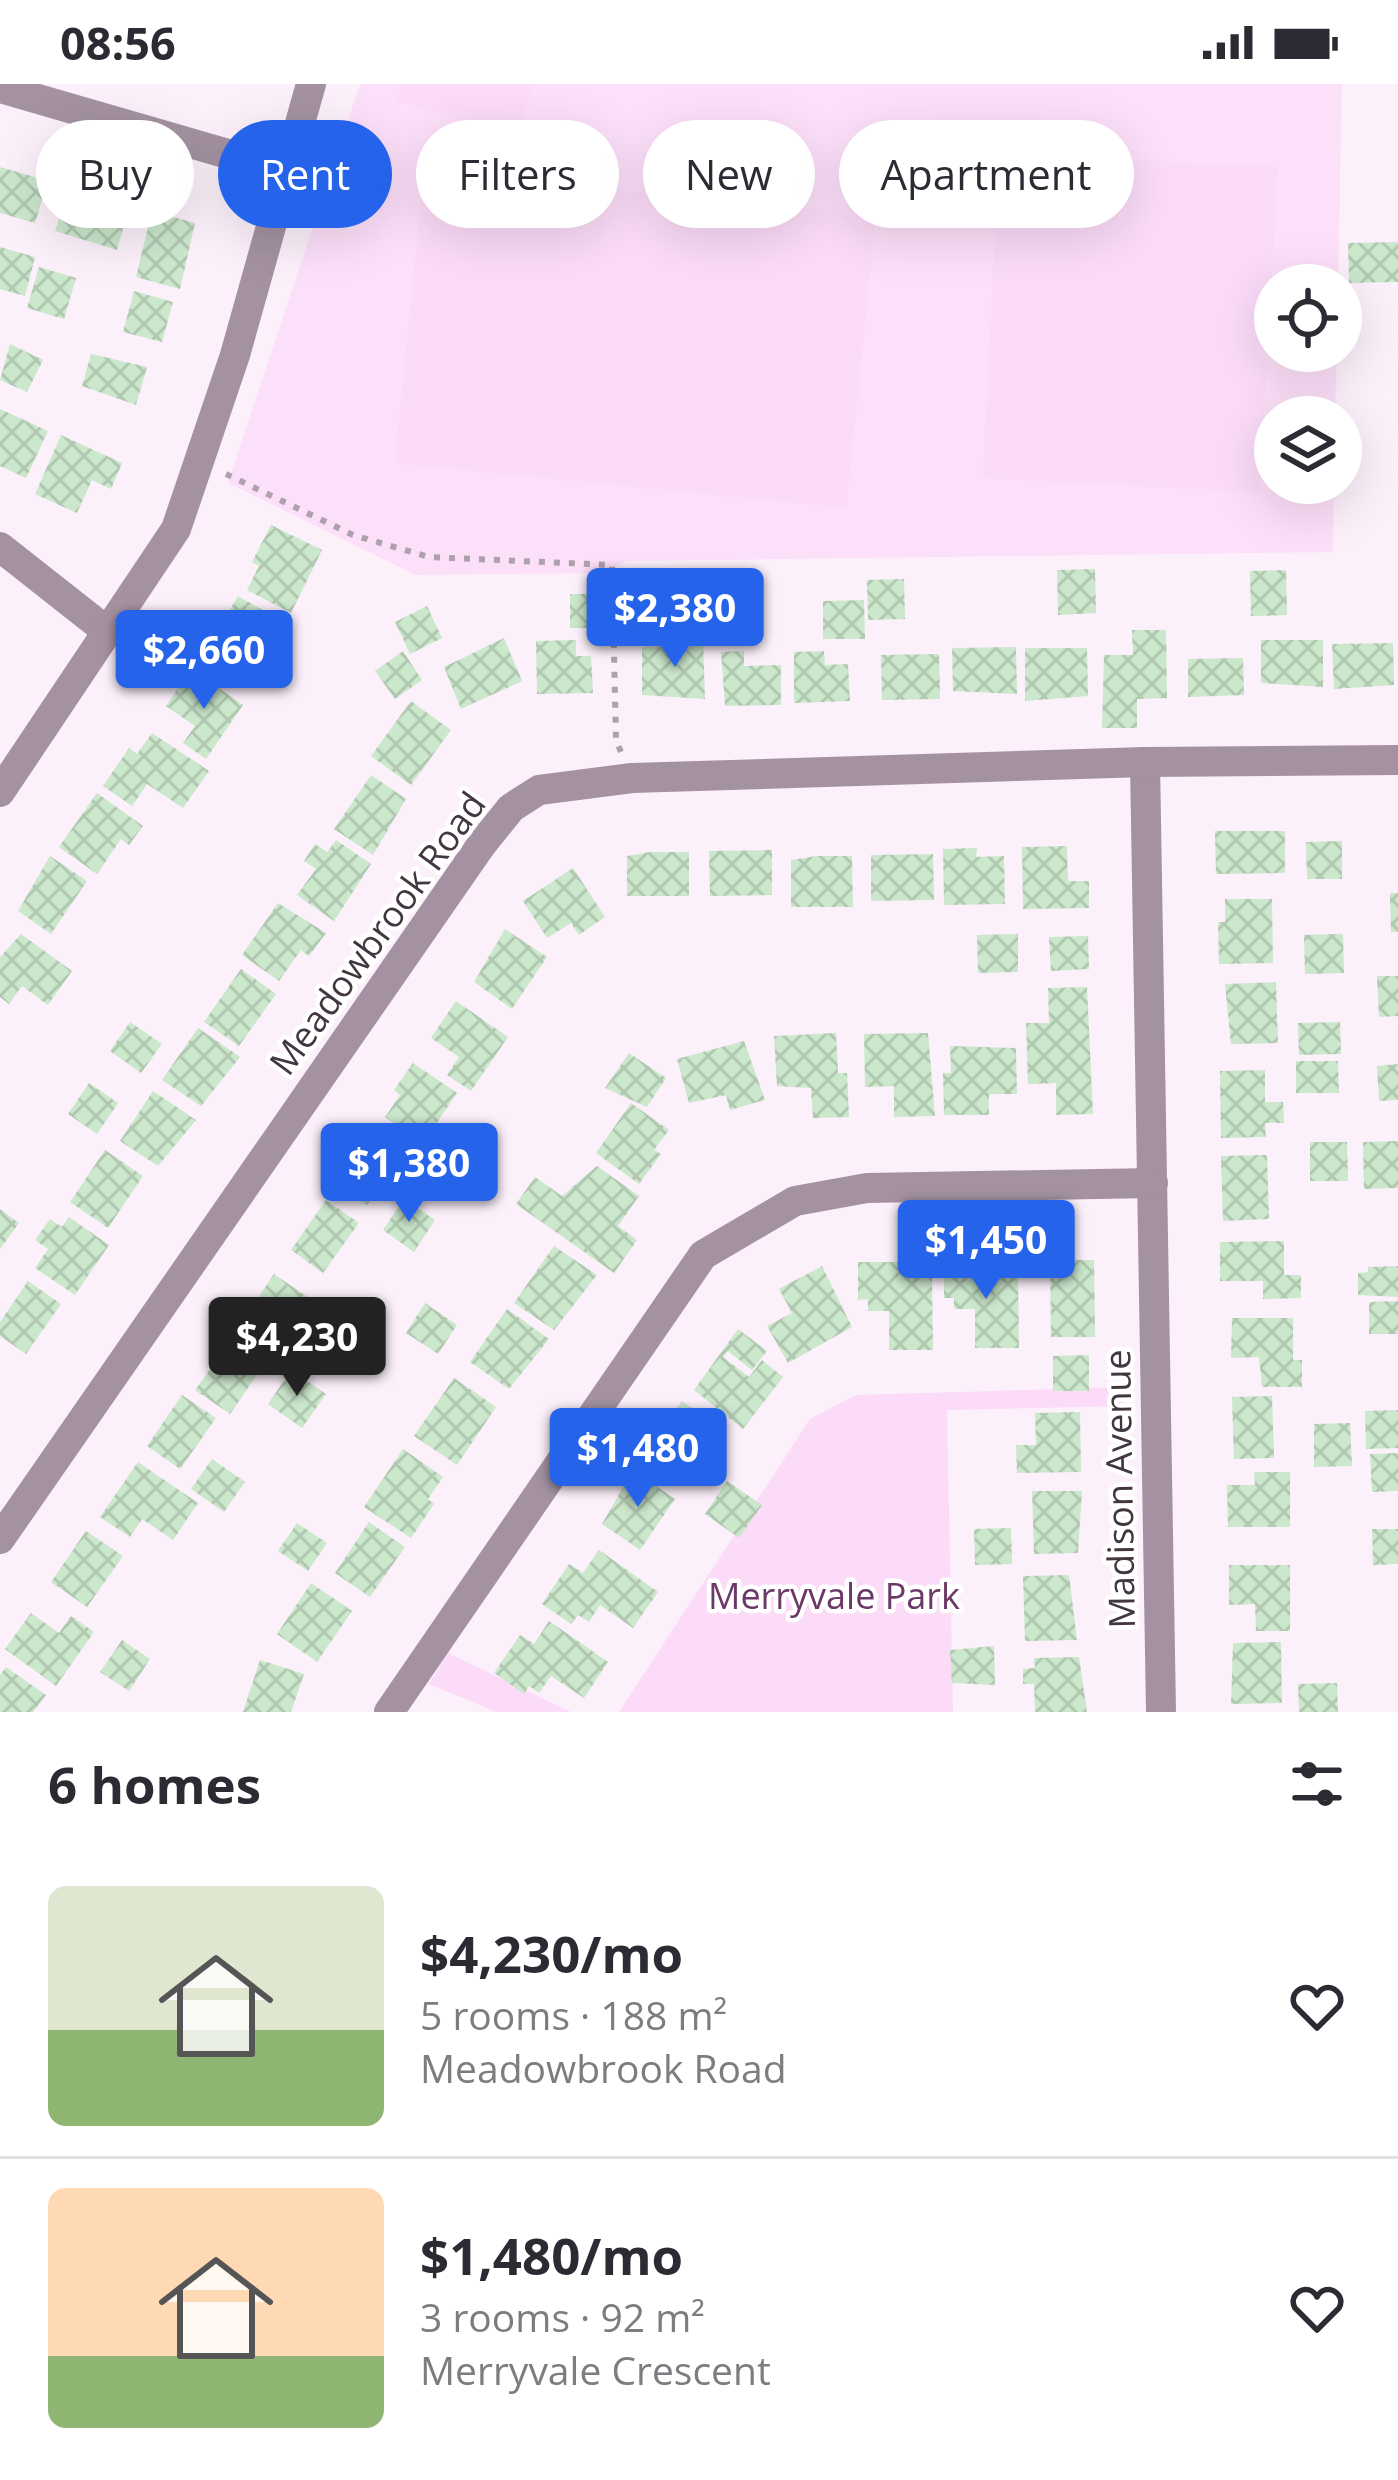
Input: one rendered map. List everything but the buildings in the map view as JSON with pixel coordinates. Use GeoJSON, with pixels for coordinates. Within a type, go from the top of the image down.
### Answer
{"type":"FeatureCollection","features":[{"type":"Feature","properties":{"kind":"street"},"geometry":{"type":"LineString","coordinates":[[300,120],[311,84]]}},
{"type":"Feature","properties":{"kind":"street"},"geometry":{"type":"LineString","coordinates":[[0,88],[218,151]]}},
{"type":"Feature","properties":{"kind":"street"},"geometry":{"type":"LineString","coordinates":[[0,792],[176,529],[201,462],[268,228]]}},
{"type":"Feature","properties":{"kind":"street"},"geometry":{"type":"LineString","coordinates":[[0,548],[108,632]]}},
{"type":"Feature","properties":{"kind":"street","name":"Meadowbrook Road"},"geometry":{"type":"LineString","coordinates":[[0,1539],[512,808],[539,790],[632,778],[1145,762],[1398,760]]}},
{"type":"Feature","properties":{"kind":"street","name":"Madison Avenue"},"geometry":{"type":"LineString","coordinates":[[1145,762],[1161,1712]]}},
{"type":"Feature","properties":{"kind":"street"},"geometry":{"type":"LineString","coordinates":[[388,1712],[703,1255],[795,1201],[867,1188],[1153,1183]]}},
{"type":"Feature","properties":{"kind":"path"},"geometry":{"type":"LineString","coordinates":[[201,462],[353,536],[429,556],[613,565],[616,740],[632,778]]}},
{"type":"Feature","properties":{"kind":"shaded area"},"geometry":{"type":"Polygon","coordinates":[[[360,84],[1342,84],[1338,264],[1254,264],[1254,372],[1336,372],[1336,396],[1254,396],[1254,504],[1334,504],[1333,552],[626,561],[607,573],[416,575],[228,483],[312,228],[392,228],[392,120],[348,120],[360,84]]]}},
{"type":"Feature","properties":{"kind":"green space"},"geometry":{"type":"Polygon","coordinates":[[[402,84],[532,84],[523,120],[460,120],[397,101],[402,84]]]}},
{"type":"Feature","properties":{"kind":"green space"},"geometry":{"type":"Polygon","coordinates":[[[1134,160],[1278,167],[1273,264],[1254,264],[1254,372],[1267,372],[1265,396],[1254,396],[1254,492],[983,478],[995,228],[1134,228],[1134,160]]]}},
{"type":"Feature","properties":{"kind":"green space"},"geometry":{"type":"Polygon","coordinates":[[[619,189],[643,192],[643,228],[815,228],[815,209],[839,211],[839,228],[875,228],[846,508],[395,463],[418,228],[619,228],[619,189]]]}},
{"type":"Feature","properties":{"kind":"green space","name":"Merryvale Park"},"geometry":{"type":"Polygon","coordinates":[[[1123,1387],[1123,1406],[947,1410],[953,1712],[619,1712],[810,1419],[856,1395],[1123,1387]]]}},
{"type":"Feature","properties":{"kind":"green space"},"geometry":{"type":"Polygon","coordinates":[[[448,1653],[571,1712],[496,1712],[429,1684],[448,1653]]]}}]}
